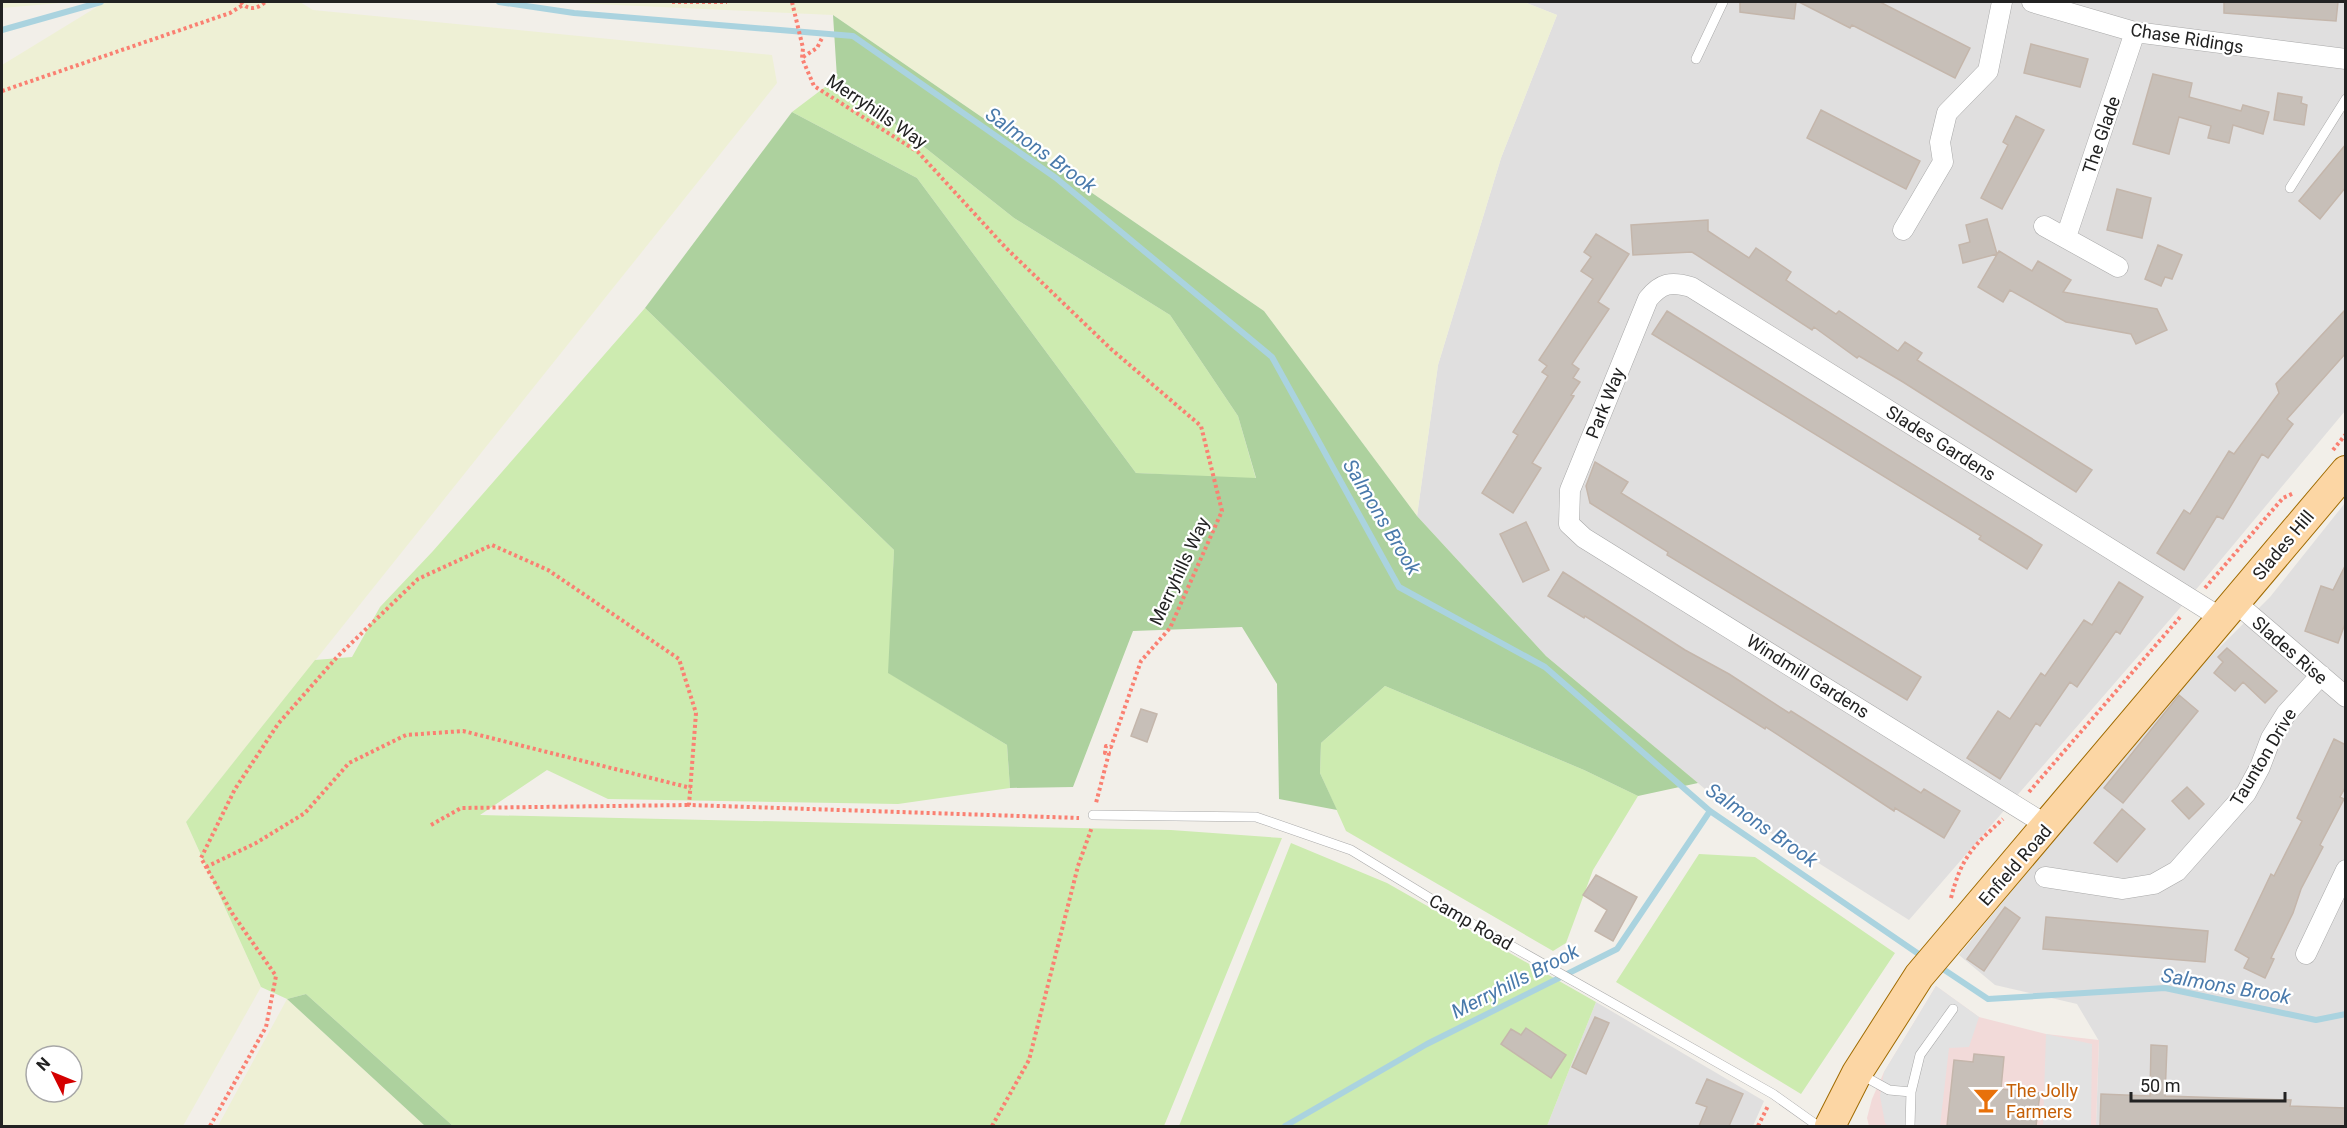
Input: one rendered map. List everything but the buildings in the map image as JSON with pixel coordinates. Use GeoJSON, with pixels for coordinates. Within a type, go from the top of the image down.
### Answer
{"type":"FeatureCollection","features":[{"type":"Feature","properties":{"kind":"main road","name":"Slades Hill"},"geometry":{"type":"LineString","coordinates":[[2228,610],[2346,471]]}},
{"type":"Feature","properties":{"kind":"main road","name":"Enfield Road"},"geometry":{"type":"LineString","coordinates":[[1830,1126],[1857,1073],[1919,976],[2048,826],[2228,610]]}},
{"type":"Feature","properties":{"kind":"street"},"geometry":{"type":"LineString","coordinates":[[1903,230],[1943,162],[1940,142],[1947,113],[1988,72],[2002,2]]}},
{"type":"Feature","properties":{"kind":"street","name":"Chase Ridings"},"geometry":{"type":"LineString","coordinates":[[2032,2],[2135,32],[2346,59]]}},
{"type":"Feature","properties":{"kind":"street","name":"The Glade"},"geometry":{"type":"LineString","coordinates":[[2066,237],[2135,32]]}},
{"type":"Feature","properties":{"kind":"street"},"geometry":{"type":"LineString","coordinates":[[2044,226],[2118,267]]}},
{"type":"Feature","properties":{"kind":"street","name":"Slades Gardens"},"geometry":{"type":"LineString","coordinates":[[1658,288],[1674,282],[1691,286],[2194,600],[2228,610]]}},
{"type":"Feature","properties":{"kind":"street","name":"Park Way"},"geometry":{"type":"LineString","coordinates":[[1569,524],[1570,490],[1648,299],[1658,288]]}},
{"type":"Feature","properties":{"kind":"street","name":"Windmill Gardens"},"geometry":{"type":"LineString","coordinates":[[1569,524],[1584,538],[2018,805],[2048,826]]}},
{"type":"Feature","properties":{"kind":"street","name":"Slades Rise"},"geometry":{"type":"LineString","coordinates":[[2228,610],[2321,675],[2346,697]]}},
{"type":"Feature","properties":{"kind":"street","name":"Taunton Drive"},"geometry":{"type":"LineString","coordinates":[[2045,877],[2123,889],[2154,884],[2177,871],[2246,793],[2260,767],[2271,738],[2286,714],[2321,675]]}},
{"type":"Feature","properties":{"kind":"street"},"geometry":{"type":"LineString","coordinates":[[2306,954],[2346,870]]}},
{"type":"Feature","properties":{"kind":"lane"},"geometry":{"type":"LineString","coordinates":[[1696,59],[1723,2]]}},
{"type":"Feature","properties":{"kind":"lane"},"geometry":{"type":"LineString","coordinates":[[2290,188],[2346,99]]}},
{"type":"Feature","properties":{"kind":"lane","name":"Camp Road"},"geometry":{"type":"LineString","coordinates":[[1094,817],[1256,817],[1351,850],[1549,967],[1773,1094],[1818,1126]]}},
{"type":"Feature","properties":{"kind":"lane"},"geometry":{"type":"LineString","coordinates":[[1910,1126],[1911,1092],[1920,1055],[1953,1009]]}},
{"type":"Feature","properties":{"kind":"lane"},"geometry":{"type":"LineString","coordinates":[[1857,1073],[1889,1090],[1911,1092]]}},
{"type":"Feature","properties":{"kind":"path"},"geometry":{"type":"LineString","coordinates":[[2,91],[230,13],[242,3],[255,8],[265,2]]}},
{"type":"Feature","properties":{"kind":"path"},"geometry":{"type":"LineString","coordinates":[[672,2],[728,2]]}},
{"type":"Feature","properties":{"kind":"path","name":"Merryhills Way"},"geometry":{"type":"LineString","coordinates":[[792,2],[803,48],[802,58],[814,86],[918,152],[1006,248],[1102,341],[1201,426],[1222,511],[1170,628],[1141,661],[1111,747],[1106,746],[1105,753],[1109,753],[1094,817],[1078,866],[1029,1060],[992,1126]]}},
{"type":"Feature","properties":{"kind":"path"},"geometry":{"type":"LineString","coordinates":[[802,58],[817,48],[822,38]]}},
{"type":"Feature","properties":{"kind":"path"},"geometry":{"type":"LineString","coordinates":[[1950,904],[1957,875],[1970,850],[2018,805],[2283,498],[2298,492]]}},
{"type":"Feature","properties":{"kind":"path"},"geometry":{"type":"LineString","coordinates":[[210,1126],[266,1027],[276,976],[232,913],[201,858],[235,789],[278,724],[338,656],[418,579],[492,545],[548,570],[679,659],[696,713],[689,805]]}},
{"type":"Feature","properties":{"kind":"path"},"geometry":{"type":"LineString","coordinates":[[206,867],[256,843],[305,813],[349,763],[406,735],[463,731],[691,788]]}},
{"type":"Feature","properties":{"kind":"path"},"geometry":{"type":"LineString","coordinates":[[431,825],[461,808],[689,805],[1094,817]]}},
{"type":"Feature","properties":{"kind":"path"},"geometry":{"type":"LineString","coordinates":[[1758,1126],[1773,1094]]}},
{"type":"Feature","properties":{"kind":"shaded area"},"geometry":{"type":"Polygon","coordinates":[[[1524,2],[2345,2],[2345,411],[2199,586],[1909,920],[1717,799],[1546,656],[1417,516],[1438,365],[1501,158],[1557,15],[1524,2]]]}},
{"type":"Feature","properties":{"kind":"shaded area"},"geometry":{"type":"Polygon","coordinates":[[[2345,503],[2345,1126],[2096,1126],[2099,1041],[2077,1004],[1995,985],[1959,955],[2179,688],[2270,597],[2345,503]]]}},
{"type":"Feature","properties":{"kind":"shaded area"},"geometry":{"type":"Polygon","coordinates":[[[1936,986],[1979,1017],[2046,1034],[2099,1040],[2096,1126],[1869,1126],[1867,1118],[1872,1099],[1884,1072],[1936,986]]]}},
{"type":"Feature","properties":{"kind":"shaded area"},"geometry":{"type":"Polygon","coordinates":[[[1936,986],[1979,1017],[1969,1047],[1949,1048],[1940,1126],[1888,1126],[1885,1123],[1880,1096],[1884,1072],[1936,986]]]}},
{"type":"Feature","properties":{"kind":"shaded area"},"geometry":{"type":"Polygon","coordinates":[[[1596,1002],[1764,1101],[1753,1126],[1547,1126],[1596,1002]]]}},
{"type":"Feature","properties":{"kind":"shaded area"},"geometry":{"type":"Polygon","coordinates":[[[2046,1034],[2092,1044],[2091,1126],[2043,1126],[2046,1034]]]}},
{"type":"Feature","properties":{"kind":"green space"},"geometry":{"type":"Polygon","coordinates":[[[2,2],[72,2],[2,8],[2,2]]]}},
{"type":"Feature","properties":{"kind":"green space"},"geometry":{"type":"Polygon","coordinates":[[[105,2],[300,2],[313,10],[772,55],[777,83],[186,822],[261,987],[183,1126],[2,1126],[2,65],[105,2]]]}},
{"type":"Feature","properties":{"kind":"green space"},"geometry":{"type":"Polygon","coordinates":[[[553,2],[1524,2],[1557,15],[1501,158],[1438,365],[1417,516],[1264,311],[833,15],[553,2]]]}},
{"type":"Feature","properties":{"kind":"green space"},"geometry":{"type":"Polygon","coordinates":[[[833,15],[1264,311],[1417,516],[1546,656],[1698,783],[1638,796],[1584,770],[1385,686],[1321,743],[1320,773],[1337,810],[1279,799],[1277,684],[1242,627],[1133,631],[1073,787],[1010,788],[1007,745],[888,673],[894,550],[645,308],[792,112],[917,178],[1136,473],[1256,478],[1238,416],[1170,315],[1014,218],[837,78],[833,15]]]}},
{"type":"Feature","properties":{"kind":"green space"},"geometry":{"type":"Polygon","coordinates":[[[837,78],[1014,218],[1170,315],[1238,416],[1256,479],[1136,473],[917,178],[792,112],[837,78]]]}},
{"type":"Feature","properties":{"kind":"green space"},"geometry":{"type":"Polygon","coordinates":[[[645,308],[894,550],[889,673],[1007,745],[1010,788],[898,804],[608,799],[547,770],[480,815],[1171,830],[1282,838],[1164,1126],[453,1126],[306,994],[287,999],[261,987],[186,822],[315,660],[352,657],[380,607],[433,551],[645,308]]]}},
{"type":"Feature","properties":{"kind":"green space"},"geometry":{"type":"Polygon","coordinates":[[[1385,686],[1584,770],[1638,796],[1593,870],[1566,943],[1553,951],[1346,831],[1320,773],[1321,743],[1385,686]]]}},
{"type":"Feature","properties":{"kind":"green space"},"geometry":{"type":"Polygon","coordinates":[[[1291,843],[1387,883],[1596,1002],[1547,1126],[1179,1126],[1291,843]]]}},
{"type":"Feature","properties":{"kind":"green space"},"geometry":{"type":"Polygon","coordinates":[[[1699,854],[1755,857],[1895,953],[1801,1094],[1616,982],[1699,854]]]}},
{"type":"Feature","properties":{"kind":"green space"},"geometry":{"type":"Polygon","coordinates":[[[306,994],[453,1126],[425,1126],[287,999],[306,994]]]}},
{"type":"Feature","properties":{"kind":"green space"},"geometry":{"type":"Polygon","coordinates":[[[287,999],[425,1126],[218,1126],[287,999]]]}},
{"type":"Feature","properties":{"kind":"waterway","name":"Salmons Brook"},"geometry":{"type":"LineString","coordinates":[[2,30],[101,2]]}},
{"type":"Feature","properties":{"kind":"waterway","name":"Salmons Brook"},"geometry":{"type":"LineString","coordinates":[[499,2],[574,13],[853,36],[1056,178],[1272,357],[1399,587],[1545,667],[1710,811],[1923,957]]}},
{"type":"Feature","properties":{"kind":"waterway","name":"Merryhills Brook"},"geometry":{"type":"LineString","coordinates":[[1285,1126],[1427,1044],[1617,949],[1710,811]]}},
{"type":"Feature","properties":{"kind":"waterway","name":"Salmons Brook"},"geometry":{"type":"LineString","coordinates":[[1937,965],[1988,999],[2165,988],[2316,1020],[2346,1014]]}},
{"type":"Feature","properties":{"kind":"place","name":"The Jolly Farmers"},"geometry":{"type":"Point","coordinates":[1986,1100]}}]}
